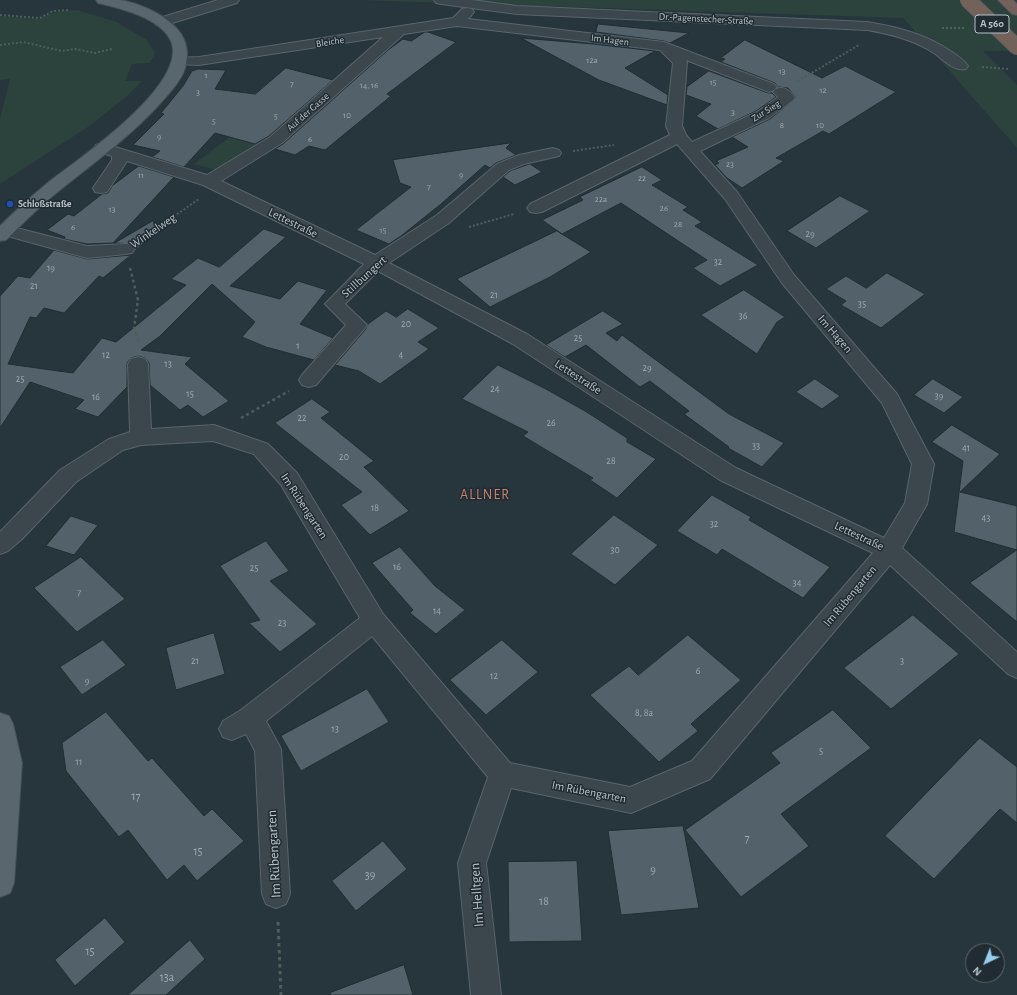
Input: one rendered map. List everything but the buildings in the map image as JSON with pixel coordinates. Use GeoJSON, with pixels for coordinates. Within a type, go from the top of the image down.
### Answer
{"type":"FeatureCollection","features":[{"type":"Feature","properties":{"kind":"highway","name":"A 560"},"geometry":{"type":"LineString","coordinates":[[968,0],[1017,47]]}},
{"type":"Feature","properties":{"kind":"highway","name":"A 560"},"geometry":{"type":"LineString","coordinates":[[1005,0],[1017,11]]}},
{"type":"Feature","properties":{"kind":"main road"},"geometry":{"type":"LineString","coordinates":[[3,233],[56,185],[130,125],[158,98],[175,76],[181,53],[178,40],[168,28],[161,22],[134,9],[103,0]]}},
{"type":"Feature","properties":{"kind":"main road"},"geometry":{"type":"LineString","coordinates":[[0,724],[9,763],[0,883]]}},
{"type":"Feature","properties":{"kind":"street"},"geometry":{"type":"LineString","coordinates":[[161,22],[232,0]]}},
{"type":"Feature","properties":{"kind":"street","name":"Dr.-Pagenstecher-Straße"},"geometry":{"type":"LineString","coordinates":[[440,0],[517,10],[867,26],[894,30],[921,39],[942,50],[961,66]]}},
{"type":"Feature","properties":{"kind":"street"},"geometry":{"type":"LineString","coordinates":[[457,22],[467,12],[466,3]]}},
{"type":"Feature","properties":{"kind":"street","name":"Bleiche"},"geometry":{"type":"LineString","coordinates":[[180,61],[199,62],[457,22]]}},
{"type":"Feature","properties":{"kind":"street","name":"Im Hagen"},"geometry":{"type":"LineString","coordinates":[[457,22],[664,46],[680,62],[674,126],[685,143],[732,196],[788,279],[890,399],[923,464],[916,504],[889,550]]}},
{"type":"Feature","properties":{"kind":"street","name":"Auf der Gasse"},"geometry":{"type":"LineString","coordinates":[[214,184],[276,140],[399,31]]}},
{"type":"Feature","properties":{"kind":"street"},"geometry":{"type":"LineString","coordinates":[[664,46],[775,89]]}},
{"type":"Feature","properties":{"kind":"street","name":"Zur Sieg"},"geometry":{"type":"LineString","coordinates":[[685,143],[764,115],[787,98],[775,89]]}},
{"type":"Feature","properties":{"kind":"street"},"geometry":{"type":"LineString","coordinates":[[536,208],[685,143]]}},
{"type":"Feature","properties":{"kind":"street","name":"Lettestraße"},"geometry":{"type":"LineString","coordinates":[[102,148],[214,184],[376,263],[520,339],[728,474],[889,550],[1017,667]]}},
{"type":"Feature","properties":{"kind":"street","name":"Stillbungert"},"geometry":{"type":"LineString","coordinates":[[309,380],[357,325],[334,304],[376,263],[443,219],[503,167],[519,160],[553,153]]}},
{"type":"Feature","properties":{"kind":"street"},"geometry":{"type":"LineString","coordinates":[[101,188],[120,160],[120,154]]}},
{"type":"Feature","properties":{"kind":"street"},"geometry":{"type":"LineString","coordinates":[[3,233],[87,252],[126,249]]}},
{"type":"Feature","properties":{"kind":"street"},"geometry":{"type":"LineString","coordinates":[[138,364],[142,437]]}},
{"type":"Feature","properties":{"kind":"street","name":"Im Rübengarten"},"geometry":{"type":"LineString","coordinates":[[0,545],[68,476],[116,444],[142,437],[214,433],[261,449],[290,479],[374,621],[502,774],[631,800],[701,770],[889,550]]}},
{"type":"Feature","properties":{"kind":"street","name":"Im Rübengarten"},"geometry":{"type":"LineString","coordinates":[[276,894],[268,749],[241,724],[374,621]]}},
{"type":"Feature","properties":{"kind":"street","name":"Im Helltgen"},"geometry":{"type":"LineString","coordinates":[[486,995],[472,863],[502,774]]}},
{"type":"Feature","properties":{"kind":"path"},"geometry":{"type":"LineString","coordinates":[[0,15],[40,18],[43,15],[60,9],[68,10]]}},
{"type":"Feature","properties":{"kind":"path"},"geometry":{"type":"LineString","coordinates":[[940,28],[971,28]]}},
{"type":"Feature","properties":{"kind":"path"},"geometry":{"type":"LineString","coordinates":[[0,45],[23,42],[62,51],[75,49],[96,53],[112,49]]}},
{"type":"Feature","properties":{"kind":"path","name":"Zur Sieg"},"geometry":{"type":"LineString","coordinates":[[775,89],[860,44]]}},
{"type":"Feature","properties":{"kind":"path"},"geometry":{"type":"LineString","coordinates":[[961,66],[1013,69]]}},
{"type":"Feature","properties":{"kind":"path","name":"Winkelweg"},"geometry":{"type":"LineString","coordinates":[[138,364],[139,343],[134,328],[138,300],[126,249],[214,184]]}},
{"type":"Feature","properties":{"kind":"path"},"geometry":{"type":"LineString","coordinates":[[443,219],[466,227],[536,208]]}},
{"type":"Feature","properties":{"kind":"path"},"geometry":{"type":"LineString","coordinates":[[214,433],[309,380]]}},
{"type":"Feature","properties":{"kind":"path","name":"Im Rübengarten"},"geometry":{"type":"LineString","coordinates":[[276,894],[281,995]]}},
{"type":"Feature","properties":{"kind":"green space"},"geometry":{"type":"Polygon","coordinates":[[[356,0],[1017,0],[1017,51],[983,51],[1017,85],[1017,148],[903,18],[356,0]]]}},
{"type":"Feature","properties":{"kind":"green space"},"geometry":{"type":"Polygon","coordinates":[[[77,10],[117,22],[147,40],[155,53],[150,63],[132,64],[125,81],[142,81],[128,95],[91,125],[0,184],[0,119],[10,79],[0,80],[0,16],[40,19],[53,13],[77,10]]]}},
{"type":"Feature","properties":{"kind":"green space"},"geometry":{"type":"Polygon","coordinates":[[[249,132],[271,139],[216,170],[194,164],[232,135],[249,132]]]}},
{"type":"Feature","properties":{"kind":"place","name":"Schloßstraße"},"geometry":{"type":"Point","coordinates":[10,204]}},
{"type":"Feature","properties":{"kind":"district","name":"ALLNER"},"geometry":{"type":"Point","coordinates":[485,495]}}]}
